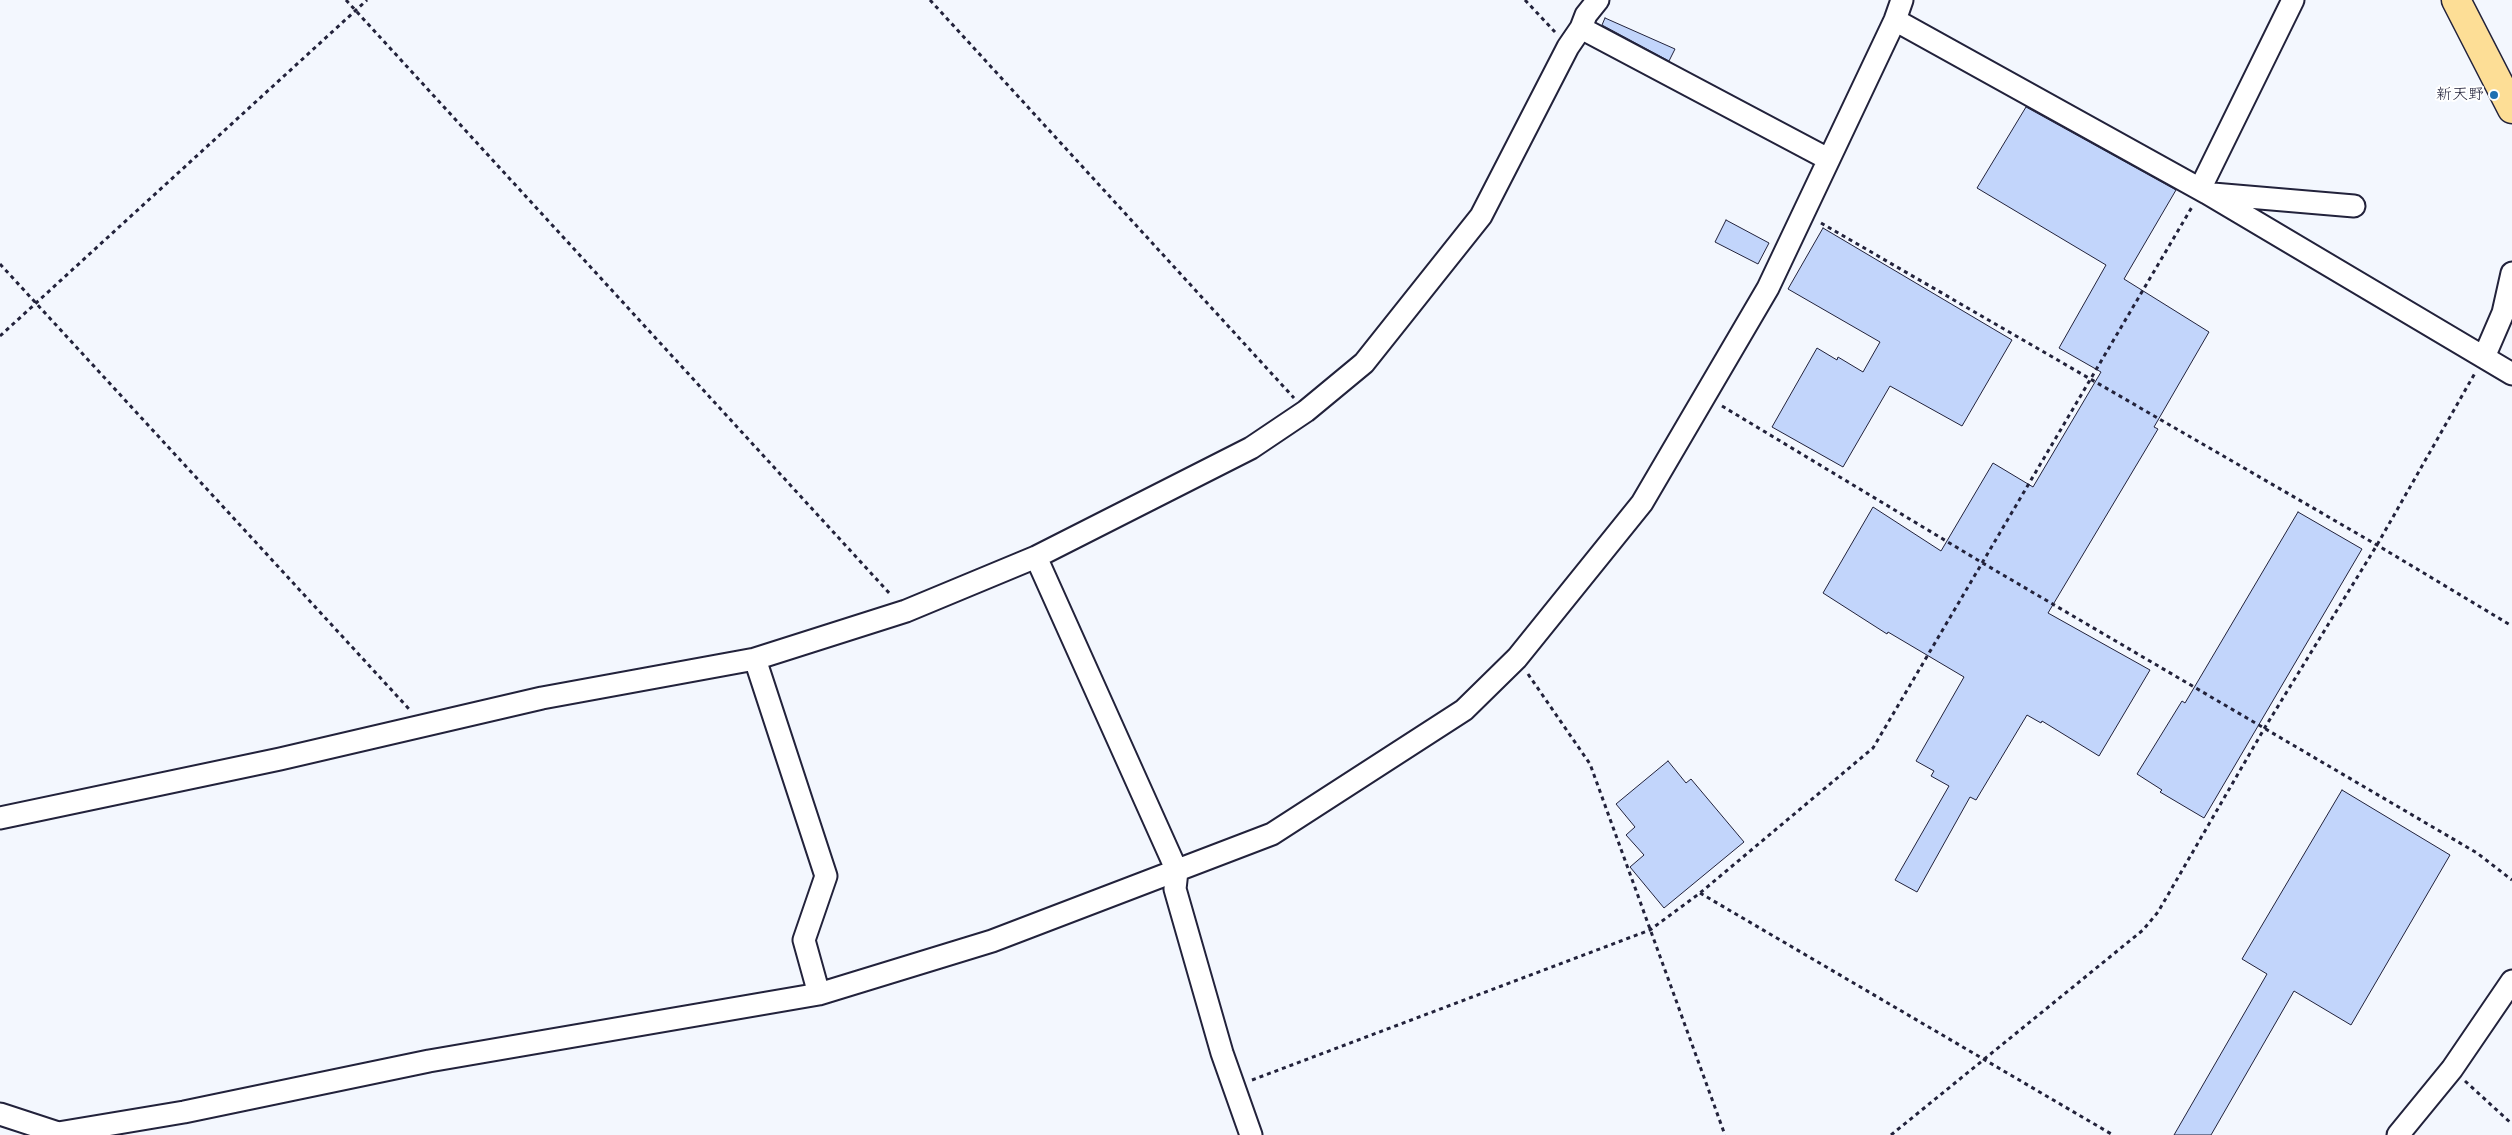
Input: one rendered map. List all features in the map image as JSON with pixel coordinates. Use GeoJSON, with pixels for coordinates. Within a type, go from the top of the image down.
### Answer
{"type":"FeatureCollection","features":[{"type":"Feature","properties":{"kind":"main road"},"geometry":{"type":"LineString","coordinates":[[2456,0],[2512,109]]}},
{"type":"Feature","properties":{"kind":"street"},"geometry":{"type":"LineString","coordinates":[[0,818],[425,726],[542,698],[755,659],[906,611],[1036,557],[1251,448],[1306,411],[1364,363],[1481,216],[1568,47],[1581,28],[1586,15],[1598,0]]}},
{"type":"Feature","properties":{"kind":"street"},"geometry":{"type":"LineString","coordinates":[[0,1114],[58,1133],[184,1112],[429,1061],[819,994],[992,941],[1272,834],[1464,710],[1517,658],[1642,503],[1768,288],[1895,20],[1902,0]]}},
{"type":"Feature","properties":{"kind":"street"},"geometry":{"type":"LineString","coordinates":[[2204,191],[2293,0]]}},
{"type":"Feature","properties":{"kind":"street"},"geometry":{"type":"LineString","coordinates":[[1895,20],[2204,191],[2512,374]]}},
{"type":"Feature","properties":{"kind":"street"},"geometry":{"type":"LineString","coordinates":[[1581,28],[1828,159]]}},
{"type":"Feature","properties":{"kind":"street"},"geometry":{"type":"LineString","coordinates":[[2204,191],[2354,206]]}},
{"type":"Feature","properties":{"kind":"street"},"geometry":{"type":"LineString","coordinates":[[2484,357],[2503,313],[2512,272]]}},
{"type":"Feature","properties":{"kind":"street"},"geometry":{"type":"LineString","coordinates":[[1036,557],[1177,871],[1175,889],[1233,1087],[1251,1135]]}},
{"type":"Feature","properties":{"kind":"street"},"geometry":{"type":"LineString","coordinates":[[755,659],[826,876],[804,940],[819,994]]}},
{"type":"Feature","properties":{"kind":"street"},"geometry":{"type":"LineString","coordinates":[[2398,1135],[2452,1068],[2512,981]]}},
{"type":"Feature","properties":{"kind":"path"},"geometry":{"type":"LineString","coordinates":[[346,0],[906,611]]}},
{"type":"Feature","properties":{"kind":"path"},"geometry":{"type":"LineString","coordinates":[[0,336],[367,0]]}},
{"type":"Feature","properties":{"kind":"path"},"geometry":{"type":"LineString","coordinates":[[930,0],[1306,411]]}},
{"type":"Feature","properties":{"kind":"path"},"geometry":{"type":"LineString","coordinates":[[1525,0],[1568,47]]}},
{"type":"Feature","properties":{"kind":"path"},"geometry":{"type":"LineString","coordinates":[[1233,1087],[1650,930],[1700,893],[1873,748],[2090,378],[2192,207],[2204,191]]}},
{"type":"Feature","properties":{"kind":"path"},"geometry":{"type":"LineString","coordinates":[[1803,212],[2377,545],[2512,626]]}},
{"type":"Feature","properties":{"kind":"path"},"geometry":{"type":"LineString","coordinates":[[0,264],[425,726]]}},
{"type":"Feature","properties":{"kind":"path"},"geometry":{"type":"LineString","coordinates":[[1891,1135],[2143,930],[2158,912],[2264,729],[2377,545],[2484,357]]}},
{"type":"Feature","properties":{"kind":"path"},"geometry":{"type":"LineString","coordinates":[[1704,395],[1981,562],[2477,853],[2512,880]]}},
{"type":"Feature","properties":{"kind":"path"},"geometry":{"type":"LineString","coordinates":[[1517,658],[1590,764],[1725,1135]]}},
{"type":"Feature","properties":{"kind":"path"},"geometry":{"type":"LineString","coordinates":[[1700,893],[2113,1135]]}},
{"type":"Feature","properties":{"kind":"path"},"geometry":{"type":"LineString","coordinates":[[2452,1068],[2512,1124]]}},
{"type":"Feature","properties":{"kind":"building"},"geometry":{"type":"Polygon","coordinates":[[[1605,18],[1675,49],[1669,61],[1602,25],[1605,18]]]}},
{"type":"Feature","properties":{"kind":"building"},"geometry":{"type":"Polygon","coordinates":[[[2026,107],[2176,190],[2124,279],[2209,332],[2154,427],[2158,429],[2048,613],[2150,670],[2099,756],[2042,721],[2041,723],[2027,715],[1976,800],[1970,797],[1917,892],[1895,880],[1949,786],[1931,776],[1934,771],[1916,761],[1964,677],[1888,632],[1887,634],[1823,593],[1873,507],[1941,551],[1993,463],[2033,487],[2101,372],[2059,348],[2106,265],[1977,188],[2026,107]]]}},
{"type":"Feature","properties":{"kind":"building"},"geometry":{"type":"Polygon","coordinates":[[[1726,220],[1769,243],[1758,264],[1715,242],[1726,220]]]}},
{"type":"Feature","properties":{"kind":"building"},"geometry":{"type":"Polygon","coordinates":[[[1823,228],[2012,340],[1962,426],[1890,386],[1843,467],[1772,427],[1817,348],[1837,360],[1838,357],[1863,372],[1880,342],[1788,289],[1823,228]]]}},
{"type":"Feature","properties":{"kind":"building"},"geometry":{"type":"Polygon","coordinates":[[[2298,512],[2362,549],[2204,818],[2160,792],[2162,790],[2137,774],[2182,701],[2185,703],[2298,512]]]}},
{"type":"Feature","properties":{"kind":"building"},"geometry":{"type":"Polygon","coordinates":[[[1668,761],[1686,783],[1691,779],[1744,842],[1664,908],[1630,867],[1644,855],[1626,835],[1635,827],[1616,804],[1668,761]]]}},
{"type":"Feature","properties":{"kind":"building"},"geometry":{"type":"Polygon","coordinates":[[[2342,790],[2450,855],[2351,1025],[2294,991],[2211,1135],[2174,1135],[2267,974],[2242,959],[2342,790]]]}},
{"type":"Feature","properties":{"kind":"place","name":"新天野"},"geometry":{"type":"Point","coordinates":[2494,95]}}]}
